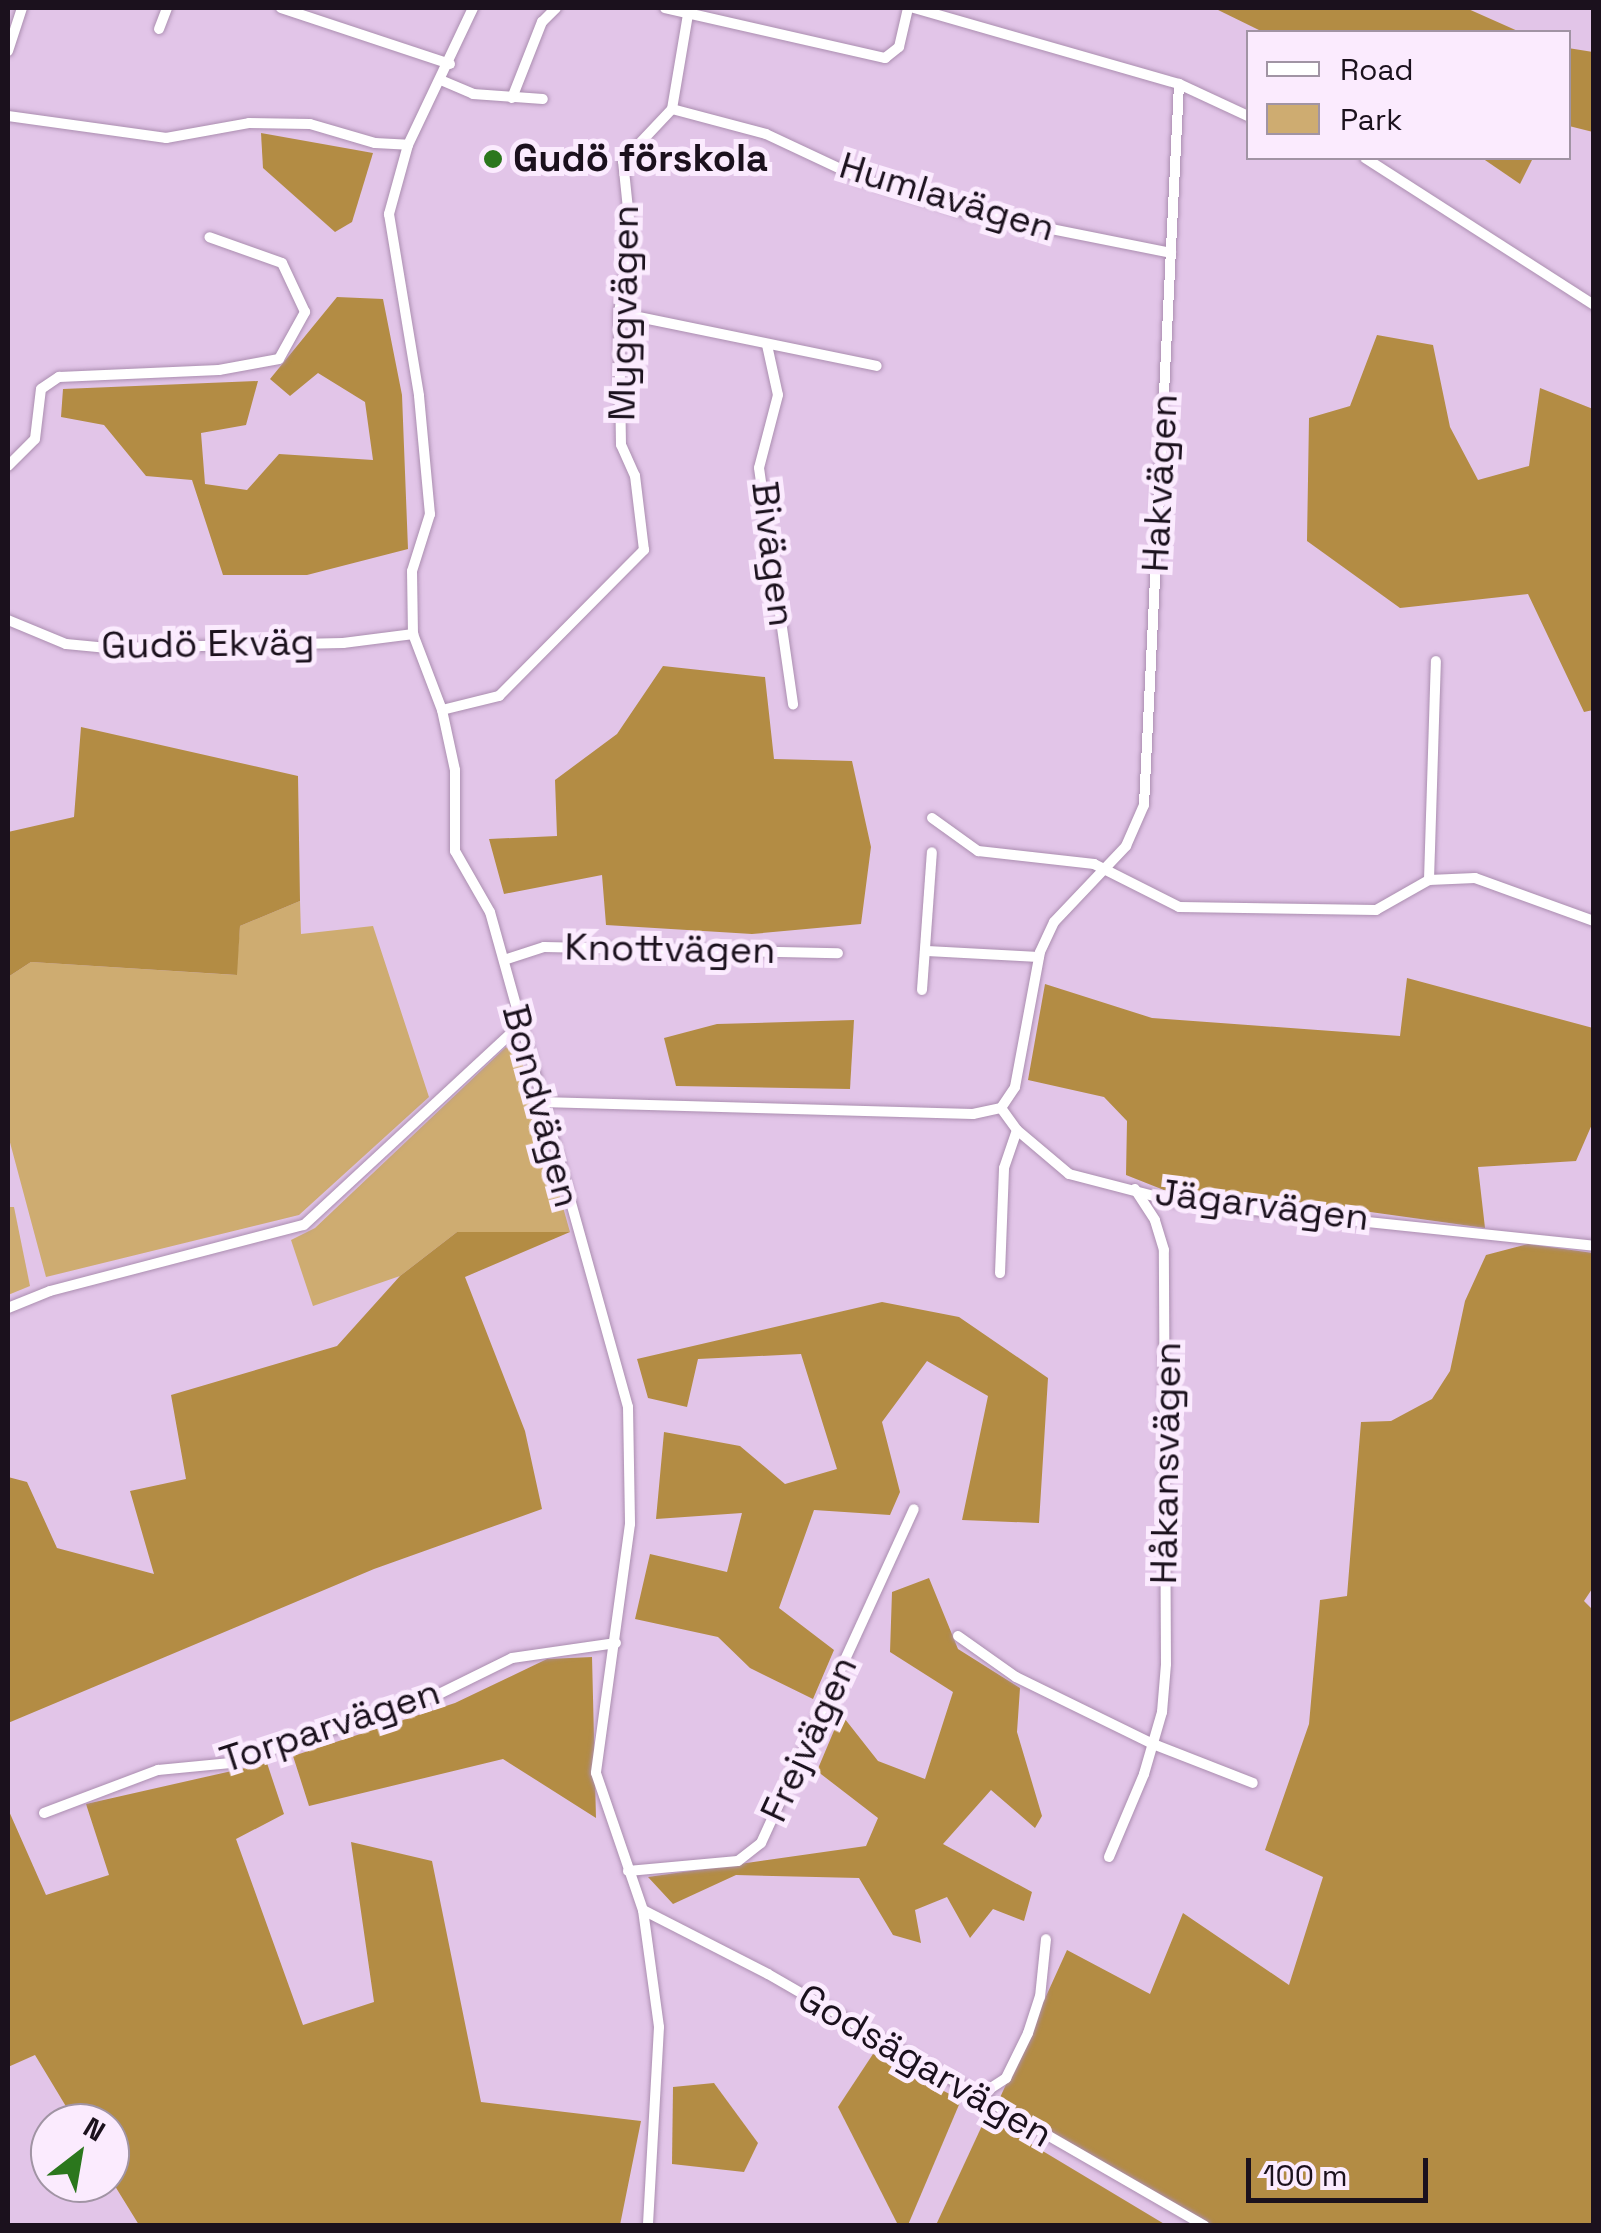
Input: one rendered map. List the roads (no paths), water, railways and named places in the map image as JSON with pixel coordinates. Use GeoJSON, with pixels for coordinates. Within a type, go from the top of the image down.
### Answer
{"type":"FeatureCollection","features":[{"type":"Feature","properties":{"kind":"street"},"geometry":{"type":"LineString","coordinates":[[8,51],[22,8]]}},
{"type":"Feature","properties":{"kind":"street"},"geometry":{"type":"LineString","coordinates":[[160,29],[167,8]]}},
{"type":"Feature","properties":{"kind":"street"},"geometry":{"type":"LineString","coordinates":[[281,8],[450,64]]}},
{"type":"Feature","properties":{"kind":"street","name":"Bondvägen"},"geometry":{"type":"LineString","coordinates":[[474,8],[443,81],[408,145],[389,214],[419,396],[430,514],[412,571],[412,634],[442,710],[455,770],[456,852],[490,912],[628,1407],[630,1524],[596,1773],[643,1910],[660,2027],[648,2226]]}},
{"type":"Feature","properties":{"kind":"street"},"geometry":{"type":"LineString","coordinates":[[512,98],[542,22],[556,8]]}},
{"type":"Feature","properties":{"kind":"street"},"geometry":{"type":"LineString","coordinates":[[665,8],[689,10],[885,58],[898,47],[911,8],[1180,84],[1246,115]]}},
{"type":"Feature","properties":{"kind":"street"},"geometry":{"type":"LineString","coordinates":[[672,108],[689,10]]}},
{"type":"Feature","properties":{"kind":"street"},"geometry":{"type":"LineString","coordinates":[[443,81],[473,94],[543,99]]}},
{"type":"Feature","properties":{"kind":"street","name":"Hakvägen"},"geometry":{"type":"LineString","coordinates":[[1002,1108],[1015,1086],[1039,957],[1054,922],[1105,869],[1138,827],[1150,750],[1180,84]]}},
{"type":"Feature","properties":{"kind":"street","name":"Humlavägen"},"geometry":{"type":"LineString","coordinates":[[672,108],[766,134],[862,178],[966,212],[1170,253]]}},
{"type":"Feature","properties":{"kind":"street","name":"Myggvägen"},"geometry":{"type":"LineString","coordinates":[[442,710],[499,696],[644,550],[635,476],[621,445],[619,312],[631,238],[624,161],[672,108]]}},
{"type":"Feature","properties":{"kind":"street"},"geometry":{"type":"LineString","coordinates":[[8,116],[166,138],[249,123],[310,124],[375,143],[408,145]]}},
{"type":"Feature","properties":{"kind":"street"},"geometry":{"type":"LineString","coordinates":[[1368,160],[1594,306]]}},
{"type":"Feature","properties":{"kind":"street"},"geometry":{"type":"LineString","coordinates":[[8,466],[35,438],[41,389],[59,377],[219,370],[279,359],[304,312],[282,263],[209,237]]}},
{"type":"Feature","properties":{"kind":"street"},"geometry":{"type":"LineString","coordinates":[[619,312],[877,366]]}},
{"type":"Feature","properties":{"kind":"street","name":"Bivägen"},"geometry":{"type":"LineString","coordinates":[[768,345],[778,395],[759,468],[794,705]]}},
{"type":"Feature","properties":{"kind":"street","name":"Gudö Ekväg"},"geometry":{"type":"LineString","coordinates":[[8,620],[66,644],[108,648],[344,643],[412,634]]}},
{"type":"Feature","properties":{"kind":"street"},"geometry":{"type":"LineString","coordinates":[[1429,880],[1436,660]]}},
{"type":"Feature","properties":{"kind":"street"},"geometry":{"type":"LineString","coordinates":[[932,818],[978,850],[1105,869],[1179,907],[1376,910],[1429,880],[1475,878],[1507,886],[1594,921]]}},
{"type":"Feature","properties":{"kind":"street"},"geometry":{"type":"LineString","coordinates":[[922,990],[932,852]]}},
{"type":"Feature","properties":{"kind":"street","name":"Knottvägen"},"geometry":{"type":"LineString","coordinates":[[504,960],[544,947],[838,953]]}},
{"type":"Feature","properties":{"kind":"street"},"geometry":{"type":"LineString","coordinates":[[927,951],[1039,957]]}},
{"type":"Feature","properties":{"kind":"street"},"geometry":{"type":"LineString","coordinates":[[8,1308],[50,1291],[304,1225],[519,1026]]}},
{"type":"Feature","properties":{"kind":"street"},"geometry":{"type":"LineString","coordinates":[[541,1102],[973,1114],[1002,1108]]}},
{"type":"Feature","properties":{"kind":"street","name":"Jägarvägen"},"geometry":{"type":"LineString","coordinates":[[1002,1108],[1017,1130],[1069,1174],[1135,1188],[1176,1202],[1594,1246]]}},
{"type":"Feature","properties":{"kind":"street"},"geometry":{"type":"LineString","coordinates":[[1000,1273],[1004,1168],[1017,1130]]}},
{"type":"Feature","properties":{"kind":"street","name":"Håkansvägen"},"geometry":{"type":"LineString","coordinates":[[1109,1857],[1152,1744],[1166,1664],[1169,1352],[1164,1250],[1135,1188]]}},
{"type":"Feature","properties":{"kind":"street","name":"Frejvägen"},"geometry":{"type":"LineString","coordinates":[[628,1871],[738,1861],[761,1842],[914,1509]]}},
{"type":"Feature","properties":{"kind":"street"},"geometry":{"type":"LineString","coordinates":[[958,1636],[1016,1677],[1152,1744],[1253,1783]]}},
{"type":"Feature","properties":{"kind":"street","name":"Torparvägen"},"geometry":{"type":"LineString","coordinates":[[44,1813],[158,1770],[230,1763],[418,1702],[512,1658],[616,1643]]}},
{"type":"Feature","properties":{"kind":"street","name":"Godsägarvägen"},"geometry":{"type":"LineString","coordinates":[[643,1910],[768,1974],[1205,2226]]}},
{"type":"Feature","properties":{"kind":"street"},"geometry":{"type":"LineString","coordinates":[[977,2097],[1006,2078],[1028,2033],[1040,1997],[1046,1939]]}},
{"type":"Feature","properties":{"kind":"place","name":"Gudö förskola"},"geometry":{"type":"Point","coordinates":[493,159]}}]}
